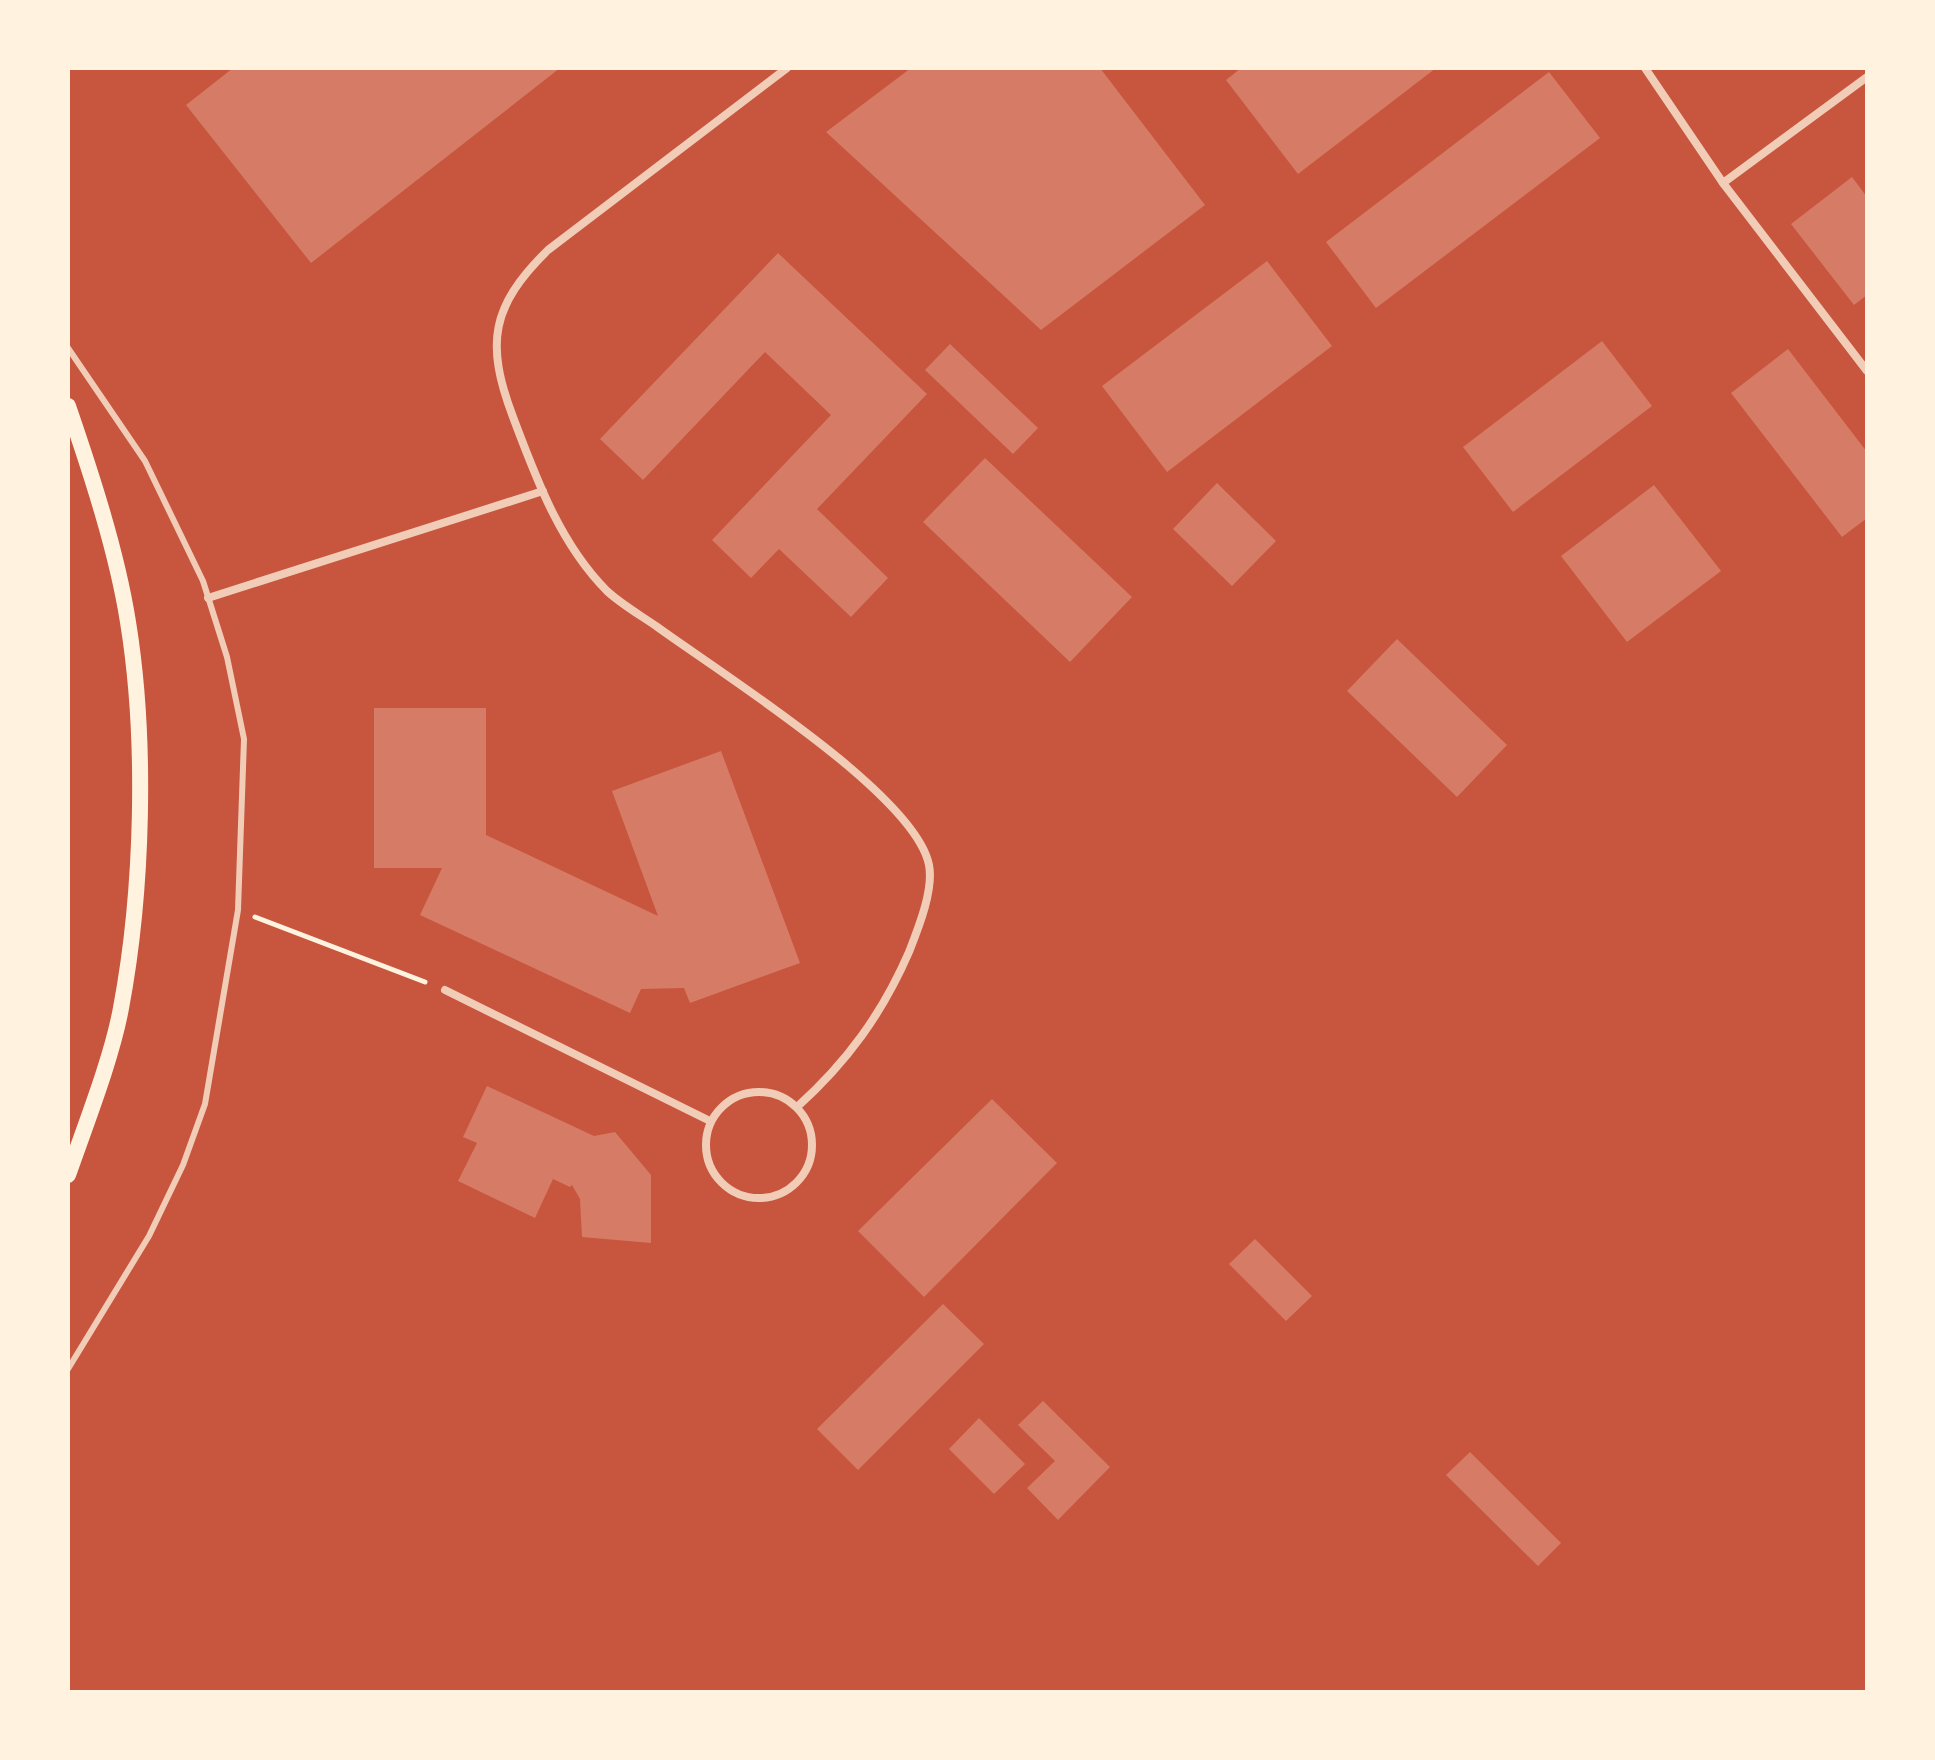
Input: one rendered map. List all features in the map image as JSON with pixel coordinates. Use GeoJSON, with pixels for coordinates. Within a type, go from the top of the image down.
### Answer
{"type":"FeatureCollection","features":[{"type":"Feature","properties":{"kind":"main road"},"geometry":{"type":"LineString","coordinates":[[68,406],[88,465],[128,621],[137,717],[138,813],[135,910],[121,1010],[68,1175]]}},
{"type":"Feature","properties":{"kind":"street"},"geometry":{"type":"LineString","coordinates":[[787,68],[548,250],[523,275],[505,305],[495,341],[499,380],[560,529],[607,591],[852,768],[899,811],[921,839],[930,868],[925,899],[914,940],[891,993],[863,1039],[833,1075],[797,1107]]}},
{"type":"Feature","properties":{"kind":"street"},"geometry":{"type":"LineString","coordinates":[[1645,68],[1723,183],[1867,371]]}},
{"type":"Feature","properties":{"kind":"street"},"geometry":{"type":"LineString","coordinates":[[1723,183],[1867,77]]}},
{"type":"Feature","properties":{"kind":"street"},"geometry":{"type":"LineString","coordinates":[[208,598],[543,491]]}},
{"type":"Feature","properties":{"kind":"street"},"geometry":{"type":"LineString","coordinates":[[445,990],[710,1121]]}},
{"type":"Feature","properties":{"kind":"street"},"geometry":{"type":"LineString","coordinates":[[750,1092],[767,1092],[797,1107],[808,1121],[813,1139],[805,1173],[793,1187],[759,1198],[741,1196],[726,1187],[713,1173],[705,1139],[710,1121],[720,1107],[750,1092]]}},
{"type":"Feature","properties":{"kind":"lane"},"geometry":{"type":"LineString","coordinates":[[68,348],[145,461],[208,598],[227,657],[244,739],[238,910],[205,1104],[183,1165],[149,1236],[68,1369]]}},
{"type":"Feature","properties":{"kind":"path"},"geometry":{"type":"LineString","coordinates":[[238,910],[445,990]]}},
{"type":"Feature","properties":{"kind":"building"},"geometry":{"type":"Polygon","coordinates":[[[233,68],[560,68],[311,263],[186,105],[233,68]]]}},
{"type":"Feature","properties":{"kind":"building"},"geometry":{"type":"Polygon","coordinates":[[[911,68],[1100,68],[1205,205],[1041,330],[826,132],[911,68]]]}},
{"type":"Feature","properties":{"kind":"building"},"geometry":{"type":"Polygon","coordinates":[[[1241,68],[1436,68],[1298,174],[1226,80],[1241,68]]]}},
{"type":"Feature","properties":{"kind":"building"},"geometry":{"type":"Polygon","coordinates":[[[1549,72],[1600,138],[1376,308],[1326,242],[1549,72]]]}},
{"type":"Feature","properties":{"kind":"building"},"geometry":{"type":"Polygon","coordinates":[[[1852,177],[1867,197],[1867,295],[1854,305],[1791,224],[1852,177]]]}},
{"type":"Feature","properties":{"kind":"building"},"geometry":{"type":"Polygon","coordinates":[[[778,253],[927,394],[817,509],[888,578],[851,617],[779,549],[751,578],[712,540],[831,415],[765,352],[643,480],[600,439],[778,253]]]}},
{"type":"Feature","properties":{"kind":"building"},"geometry":{"type":"Polygon","coordinates":[[[1267,261],[1332,346],[1167,472],[1102,386],[1267,261]]]}},
{"type":"Feature","properties":{"kind":"building"},"geometry":{"type":"Polygon","coordinates":[[[1602,341],[1652,406],[1513,512],[1463,447],[1602,341]]]}},
{"type":"Feature","properties":{"kind":"building"},"geometry":{"type":"Polygon","coordinates":[[[950,344],[1038,428],[1013,454],[925,370],[950,344]]]}},
{"type":"Feature","properties":{"kind":"building"},"geometry":{"type":"Polygon","coordinates":[[[1788,349],[1867,452],[1867,518],[1842,537],[1731,393],[1788,349]]]}},
{"type":"Feature","properties":{"kind":"building"},"geometry":{"type":"Polygon","coordinates":[[[985,458],[1132,597],[1070,662],[923,522],[985,458]]]}},
{"type":"Feature","properties":{"kind":"building"},"geometry":{"type":"Polygon","coordinates":[[[1217,483],[1276,541],[1232,586],[1173,529],[1217,483]]]}},
{"type":"Feature","properties":{"kind":"building"},"geometry":{"type":"Polygon","coordinates":[[[1654,485],[1721,571],[1627,642],[1561,556],[1654,485]]]}},
{"type":"Feature","properties":{"kind":"building"},"geometry":{"type":"Polygon","coordinates":[[[1397,639],[1507,745],[1457,797],[1347,691],[1397,639]]]}},
{"type":"Feature","properties":{"kind":"building"},"geometry":{"type":"Polygon","coordinates":[[[374,708],[486,708],[486,835],[658,916],[612,791],[721,751],[800,963],[690,1003],[684,988],[641,989],[630,1013],[420,915],[442,868],[374,868],[374,708]]]}},
{"type":"Feature","properties":{"kind":"building"},"geometry":{"type":"Polygon","coordinates":[[[487,1086],[594,1136],[615,1132],[651,1175],[651,1243],[582,1237],[580,1199],[572,1185],[570,1187],[553,1179],[535,1218],[458,1181],[477,1143],[463,1137],[487,1086]]]}},
{"type":"Feature","properties":{"kind":"building"},"geometry":{"type":"Polygon","coordinates":[[[992,1099],[1057,1163],[924,1297],[858,1231],[992,1099]]]}},
{"type":"Feature","properties":{"kind":"building"},"geometry":{"type":"Polygon","coordinates":[[[1255,1239],[1312,1296],[1286,1321],[1229,1264],[1255,1239]]]}},
{"type":"Feature","properties":{"kind":"building"},"geometry":{"type":"Polygon","coordinates":[[[943,1304],[984,1344],[858,1470],[817,1429],[943,1304]]]}},
{"type":"Feature","properties":{"kind":"building"},"geometry":{"type":"Polygon","coordinates":[[[1043,1401],[1110,1467],[1058,1520],[1027,1488],[1055,1461],[1018,1425],[1043,1401]]]}},
{"type":"Feature","properties":{"kind":"building"},"geometry":{"type":"Polygon","coordinates":[[[979,1418],[1025,1464],[994,1494],[949,1449],[979,1418]]]}},
{"type":"Feature","properties":{"kind":"building"},"geometry":{"type":"Polygon","coordinates":[[[1470,1452],[1561,1543],[1538,1566],[1446,1475],[1470,1452]]]}}]}
